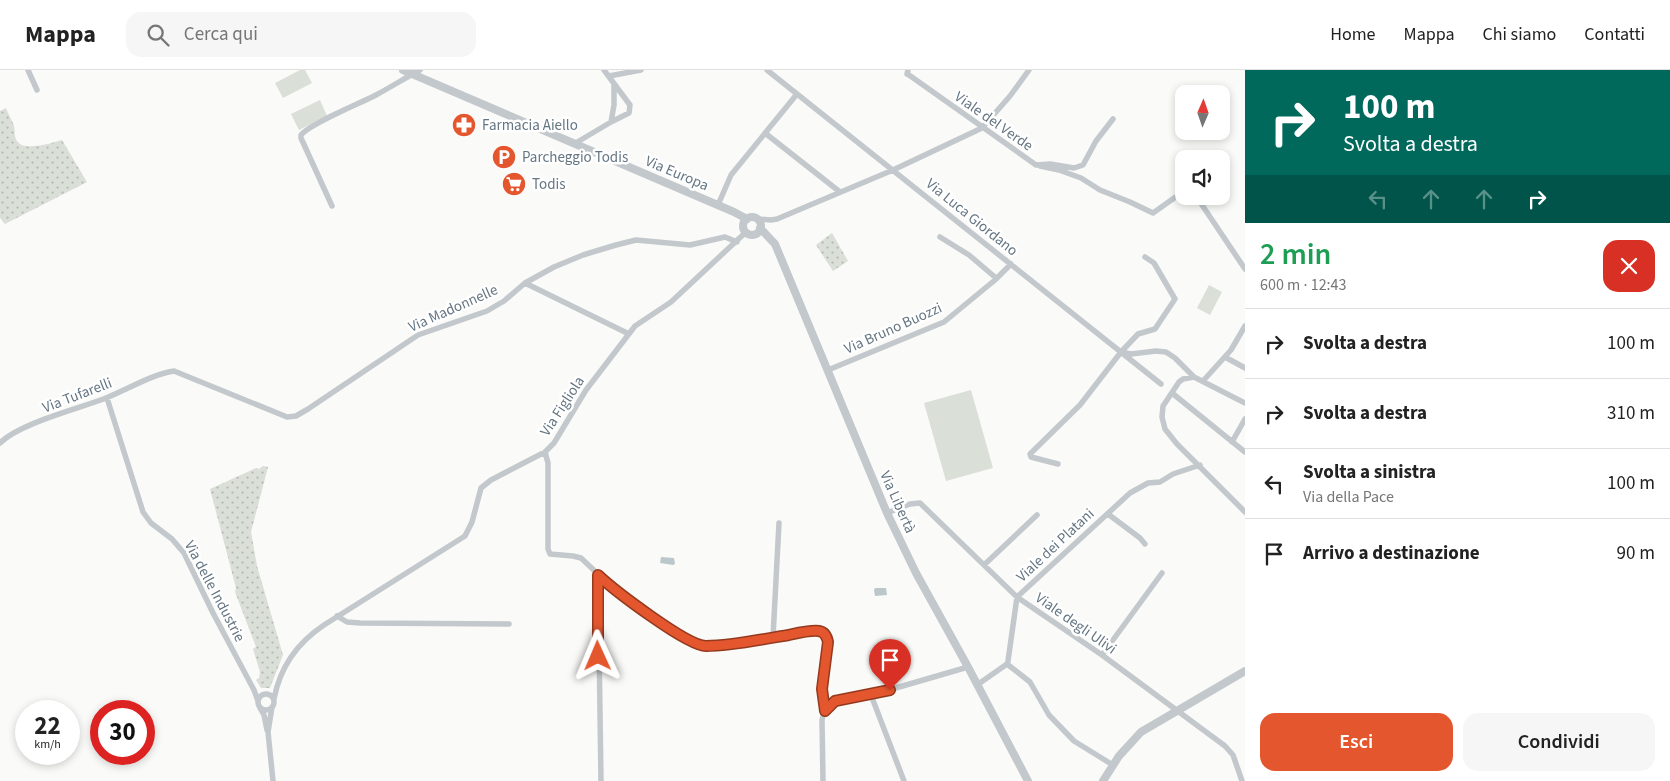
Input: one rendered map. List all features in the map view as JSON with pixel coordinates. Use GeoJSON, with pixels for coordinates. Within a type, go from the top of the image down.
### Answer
{"type":"FeatureCollection","features":[{"type":"Feature","properties":{"kind":"street"},"geometry":{"type":"LineString","coordinates":[[28,70],[37,90]]}},
{"type":"Feature","properties":{"kind":"street","name":"Via Europa"},"geometry":{"type":"LineString","coordinates":[[403,70],[416,72],[574,144],[747,219]]}},
{"type":"Feature","properties":{"kind":"street"},"geometry":{"type":"LineString","coordinates":[[574,144],[629,113],[630,106],[604,70]]}},
{"type":"Feature","properties":{"kind":"street"},"geometry":{"type":"LineString","coordinates":[[609,76],[641,70]]}},
{"type":"Feature","properties":{"kind":"street","name":"Via Luca Giordano"},"geometry":{"type":"LineString","coordinates":[[767,70],[1161,384]]}},
{"type":"Feature","properties":{"kind":"street","name":"Viale del Verde"},"geometry":{"type":"LineString","coordinates":[[908,70],[907,74],[1036,165],[1050,164],[1074,168],[1083,165],[1096,141],[1113,118]]}},
{"type":"Feature","properties":{"kind":"street"},"geometry":{"type":"LineString","coordinates":[[757,219],[760,223],[760,228],[754,234],[746,232],[743,225],[747,219],[752,217],[757,219],[777,218],[894,170],[982,128],[1010,96],[1029,70]]}},
{"type":"Feature","properties":{"kind":"street"},"geometry":{"type":"LineString","coordinates":[[332,206],[301,138],[301,134],[310,127],[382,92],[416,72]]}},
{"type":"Feature","properties":{"kind":"street"},"geometry":{"type":"LineString","coordinates":[[611,122],[614,105],[614,82]]}},
{"type":"Feature","properties":{"kind":"street"},"geometry":{"type":"LineString","coordinates":[[718,205],[731,175],[797,94]]}},
{"type":"Feature","properties":{"kind":"street"},"geometry":{"type":"LineString","coordinates":[[765,134],[840,192]]}},
{"type":"Feature","properties":{"kind":"street"},"geometry":{"type":"LineString","coordinates":[[1036,165],[1059,170],[1081,178],[1100,190],[1153,213],[1175,197]]}},
{"type":"Feature","properties":{"kind":"street"},"geometry":{"type":"LineString","coordinates":[[1202,205],[1245,269]]}},
{"type":"Feature","properties":{"kind":"street","name":"Via Libertà"},"geometry":{"type":"LineString","coordinates":[[760,228],[774,244],[886,513],[916,573],[1028,781]]}},
{"type":"Feature","properties":{"kind":"street","name":"Via Figliola"},"geometry":{"type":"LineString","coordinates":[[274,699],[276,688],[288,660],[312,633],[465,536],[472,522],[478,495],[486,483],[545,452],[554,442],[586,390],[635,326],[671,302],[746,232]]}},
{"type":"Feature","properties":{"kind":"street","name":"Via Madonnelle"},"geometry":{"type":"LineString","coordinates":[[164,373],[174,371],[287,417],[296,416],[334,393],[418,335],[487,311],[504,302],[525,283],[583,255],[636,240],[690,245],[724,237],[737,242]]}},
{"type":"Feature","properties":{"kind":"street"},"geometry":{"type":"LineString","coordinates":[[940,237],[969,255],[996,278]]}},
{"type":"Feature","properties":{"kind":"street"},"geometry":{"type":"LineString","coordinates":[[1058,464],[1035,458],[1030,454],[1080,405],[1121,352],[1138,334],[1155,329],[1174,299],[1154,263],[1145,256]]}},
{"type":"Feature","properties":{"kind":"street","name":"Via Bruno Buozzi"},"geometry":{"type":"LineString","coordinates":[[828,370],[944,322],[1011,264]]}},
{"type":"Feature","properties":{"kind":"street"},"geometry":{"type":"LineString","coordinates":[[525,283],[629,334]]}},
{"type":"Feature","properties":{"kind":"street"},"geometry":{"type":"LineString","coordinates":[[1204,381],[1231,350],[1245,326]]}},
{"type":"Feature","properties":{"kind":"street"},"geometry":{"type":"LineString","coordinates":[[1121,352],[1131,354],[1161,351],[1171,354],[1194,377],[1245,403]]}},
{"type":"Feature","properties":{"kind":"street"},"geometry":{"type":"LineString","coordinates":[[1225,357],[1245,368]]}},
{"type":"Feature","properties":{"kind":"street"},"geometry":{"type":"LineString","coordinates":[[1180,363],[1182,373],[1179,382],[1161,412],[1164,429],[1245,512]]}},
{"type":"Feature","properties":{"kind":"street","name":"Via Tufarelli"},"geometry":{"type":"LineString","coordinates":[[0,443],[16,431],[107,398],[164,373]]}},
{"type":"Feature","properties":{"kind":"street"},"geometry":{"type":"LineString","coordinates":[[1179,382],[1183,378],[1194,377]]}},
{"type":"Feature","properties":{"kind":"street"},"geometry":{"type":"LineString","coordinates":[[1172,393],[1245,452]]}},
{"type":"Feature","properties":{"kind":"street","name":"Via delle Industrie"},"geometry":{"type":"LineString","coordinates":[[107,398],[144,512],[151,523],[172,539],[184,553],[254,690],[264,715],[268,732]]}},
{"type":"Feature","properties":{"kind":"street"},"geometry":{"type":"LineString","coordinates":[[1232,442],[1245,419]]}},
{"type":"Feature","properties":{"kind":"street"},"geometry":{"type":"LineString","coordinates":[[545,452],[548,463],[548,553],[578,557],[631,602],[696,644],[705,646],[817,631],[824,633],[827,637],[828,648],[822,689],[825,711],[822,720],[823,781]]}},
{"type":"Feature","properties":{"kind":"street","name":"Viale dei Platani"},"geometry":{"type":"LineString","coordinates":[[1007,664],[1017,597],[1130,493],[1148,483],[1160,482],[1173,474],[1200,465]]}},
{"type":"Feature","properties":{"kind":"street","name":"Viale degli Ulivi"},"geometry":{"type":"LineString","coordinates":[[886,513],[910,504],[920,504],[1017,597],[1102,655],[1230,751],[1242,781]]}},
{"type":"Feature","properties":{"kind":"street"},"geometry":{"type":"LineString","coordinates":[[1108,514],[1140,538],[1145,544]]}},
{"type":"Feature","properties":{"kind":"street"},"geometry":{"type":"LineString","coordinates":[[984,565],[1036,515]]}},
{"type":"Feature","properties":{"kind":"street"},"geometry":{"type":"LineString","coordinates":[[774,637],[779,523]]}},
{"type":"Feature","properties":{"kind":"street"},"geometry":{"type":"LineString","coordinates":[[1102,655],[1162,573]]}},
{"type":"Feature","properties":{"kind":"street"},"geometry":{"type":"LineString","coordinates":[[598,575],[601,781]]}},
{"type":"Feature","properties":{"kind":"street"},"geometry":{"type":"LineString","coordinates":[[337,616],[347,622],[360,623],[509,624]]}},
{"type":"Feature","properties":{"kind":"street"},"geometry":{"type":"LineString","coordinates":[[977,684],[1007,664],[1030,682],[1049,715],[1074,741],[1113,765]]}},
{"type":"Feature","properties":{"kind":"street"},"geometry":{"type":"LineString","coordinates":[[825,711],[835,701],[871,695],[968,667]]}},
{"type":"Feature","properties":{"kind":"street"},"geometry":{"type":"LineString","coordinates":[[1103,781],[1130,743],[1141,732],[1245,671]]}},
{"type":"Feature","properties":{"kind":"street"},"geometry":{"type":"LineString","coordinates":[[258,701],[265,694],[276,688]]}},
{"type":"Feature","properties":{"kind":"street","name":"Via delle Industrie"},"geometry":{"type":"LineString","coordinates":[[254,690],[274,699]]}},
{"type":"Feature","properties":{"kind":"street"},"geometry":{"type":"LineString","coordinates":[[871,695],[904,781]]}},
{"type":"Feature","properties":{"kind":"street"},"geometry":{"type":"LineString","coordinates":[[273,781],[268,732],[274,699]]}},
{"type":"Feature","properties":{"kind":"street"},"geometry":{"type":"LineString","coordinates":[[260,708],[268,710],[272,707]]}},
{"type":"Feature","properties":{"kind":"shaded area"},"geometry":{"type":"Polygon","coordinates":[[[300,70],[305,70],[312,83],[283,98],[275,83],[300,70]]]}},
{"type":"Feature","properties":{"kind":"shaded area"},"geometry":{"type":"Polygon","coordinates":[[[320,100],[327,116],[299,130],[291,114],[320,100]]]}},
{"type":"Feature","properties":{"kind":"shaded area"},"geometry":{"type":"Polygon","coordinates":[[[6,108],[14,126],[17,141],[26,146],[38,146],[62,140],[87,182],[5,224],[0,218],[0,111],[6,108]]]}},
{"type":"Feature","properties":{"kind":"shaded area"},"geometry":{"type":"Polygon","coordinates":[[[832,233],[848,261],[833,271],[816,245],[832,233]]]}},
{"type":"Feature","properties":{"kind":"shaded area"},"geometry":{"type":"Polygon","coordinates":[[[1209,285],[1222,292],[1210,315],[1197,308],[1209,285]]]}},
{"type":"Feature","properties":{"kind":"shaded area"},"geometry":{"type":"Polygon","coordinates":[[[971,390],[993,468],[946,481],[924,403],[971,390]]]}},
{"type":"Feature","properties":{"kind":"shaded area"},"geometry":{"type":"Polygon","coordinates":[[[263,466],[268,467],[251,532],[257,566],[283,655],[270,688],[261,688],[256,680],[259,678],[260,672],[253,649],[256,647],[235,592],[236,588],[210,489],[263,466]]]}},
{"type":"Feature","properties":{"kind":"water"},"geometry":{"type":"Polygon","coordinates":[[[661,557],[674,558],[675,564],[660,563],[661,557]]]}},
{"type":"Feature","properties":{"kind":"water"},"geometry":{"type":"Polygon","coordinates":[[[875,588],[886,588],[887,595],[875,596],[875,588]]]}},
{"type":"Feature","properties":{"kind":"place","name":"Farmacia Aiello"},"geometry":{"type":"Point","coordinates":[464,125]}},
{"type":"Feature","properties":{"kind":"place","name":"Parcheggio Todis"},"geometry":{"type":"Point","coordinates":[504,157]}},
{"type":"Feature","properties":{"kind":"place","name":"Todis"},"geometry":{"type":"Point","coordinates":[514,184]}},
{"type":"Feature","properties":{"kind":"route"},"geometry":{"type":"LineString","coordinates":[[598,656],[598,575],[631,602],[696,644],[705,646],[804,632],[819,631],[824,633],[828,639],[822,689],[825,711],[835,701],[890,690]]}}]}
